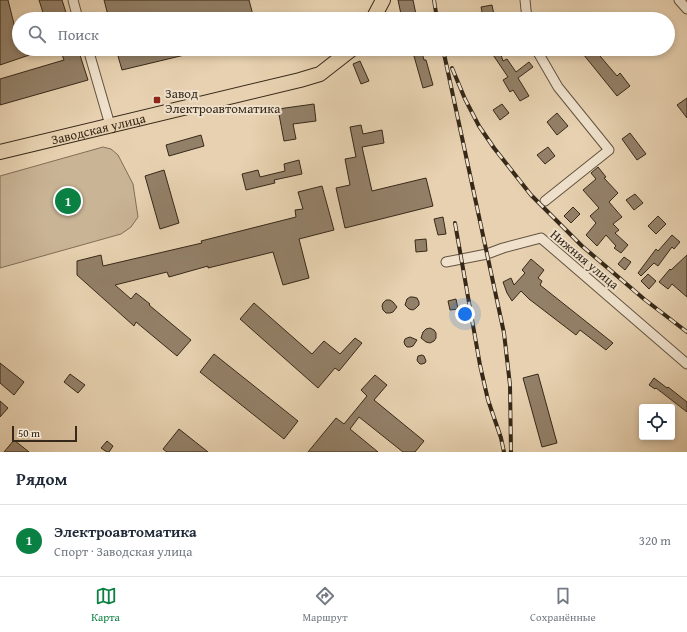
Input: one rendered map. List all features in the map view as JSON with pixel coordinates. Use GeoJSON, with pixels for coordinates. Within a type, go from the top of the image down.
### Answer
{"type":"FeatureCollection","features":[{"type":"Feature","properties":{"kind":"main road"},"geometry":{"type":"LineString","coordinates":[[377,12],[383,0]]}},
{"type":"Feature","properties":{"kind":"main road","name":"Заводская улица"},"geometry":{"type":"LineString","coordinates":[[0,152],[300,80],[320,74],[343,56]]}},
{"type":"Feature","properties":{"kind":"street"},"geometry":{"type":"LineString","coordinates":[[73,0],[76,12]]}},
{"type":"Feature","properties":{"kind":"street"},"geometry":{"type":"LineString","coordinates":[[525,0],[526,12]]}},
{"type":"Feature","properties":{"kind":"street"},"geometry":{"type":"LineString","coordinates":[[679,0],[687,9]]}},
{"type":"Feature","properties":{"kind":"street"},"geometry":{"type":"LineString","coordinates":[[90,56],[110,125]]}},
{"type":"Feature","properties":{"kind":"street"},"geometry":{"type":"LineString","coordinates":[[540,56],[558,87],[609,150],[544,201]]}},
{"type":"Feature","properties":{"kind":"street","name":"Нижняя улица"},"geometry":{"type":"LineString","coordinates":[[446,262],[487,254],[503,248],[541,238],[687,364]]}},
{"type":"Feature","properties":{"kind":"shaded area"},"geometry":{"type":"Polygon","coordinates":[[[103,147],[111,149],[118,155],[133,184],[138,217],[131,227],[121,234],[0,268],[0,176],[103,147]]]}},
{"type":"Feature","properties":{"kind":"building"},"geometry":{"type":"Polygon","coordinates":[[[0,0],[8,0],[12,16],[12,56],[26,56],[0,65],[0,0]]]}},
{"type":"Feature","properties":{"kind":"building"},"geometry":{"type":"Polygon","coordinates":[[[39,0],[62,0],[66,12],[43,12],[39,0]]]}},
{"type":"Feature","properties":{"kind":"building"},"geometry":{"type":"Polygon","coordinates":[[[104,0],[249,0],[252,12],[107,12],[104,0]]]}},
{"type":"Feature","properties":{"kind":"building"},"geometry":{"type":"Polygon","coordinates":[[[398,0],[413,0],[416,12],[401,12],[398,0]]]}},
{"type":"Feature","properties":{"kind":"building"},"geometry":{"type":"Polygon","coordinates":[[[492,5],[493,12],[482,12],[481,7],[492,5]]]}},
{"type":"Feature","properties":{"kind":"building"},"geometry":{"type":"Polygon","coordinates":[[[63,56],[80,56],[88,80],[0,105],[0,79],[64,60],[63,56]]]}},
{"type":"Feature","properties":{"kind":"building"},"geometry":{"type":"Polygon","coordinates":[[[118,56],[180,56],[122,70],[118,56]]]}},
{"type":"Feature","properties":{"kind":"building"},"geometry":{"type":"Polygon","coordinates":[[[414,56],[423,56],[424,60],[426,60],[433,85],[423,88],[414,56]]]}},
{"type":"Feature","properties":{"kind":"building"},"geometry":{"type":"Polygon","coordinates":[[[494,56],[501,56],[503,61],[507,59],[516,72],[529,62],[533,67],[518,78],[529,96],[520,101],[513,90],[510,92],[503,80],[508,77],[494,56]]]}},
{"type":"Feature","properties":{"kind":"building"},"geometry":{"type":"Polygon","coordinates":[[[585,56],[600,56],[617,76],[620,73],[630,86],[617,96],[585,56]]]}},
{"type":"Feature","properties":{"kind":"building"},"geometry":{"type":"Polygon","coordinates":[[[360,61],[369,81],[361,84],[353,64],[360,61]]]}},
{"type":"Feature","properties":{"kind":"building"},"geometry":{"type":"Polygon","coordinates":[[[687,98],[687,118],[677,105],[687,98]]]}},
{"type":"Feature","properties":{"kind":"building"},"geometry":{"type":"Polygon","coordinates":[[[314,104],[316,121],[293,124],[296,139],[284,141],[278,109],[314,104]]]}},
{"type":"Feature","properties":{"kind":"building"},"geometry":{"type":"Polygon","coordinates":[[[502,104],[509,113],[500,120],[493,110],[502,104]]]}},
{"type":"Feature","properties":{"kind":"building"},"geometry":{"type":"Polygon","coordinates":[[[557,113],[568,126],[557,135],[547,122],[557,113]]]}},
{"type":"Feature","properties":{"kind":"building"},"geometry":{"type":"Polygon","coordinates":[[[361,125],[363,134],[382,130],[384,143],[362,147],[372,191],[426,178],[433,206],[345,228],[336,188],[350,185],[345,159],[356,157],[350,127],[361,125]]]}},
{"type":"Feature","properties":{"kind":"building"},"geometry":{"type":"Polygon","coordinates":[[[630,133],[646,154],[637,160],[622,139],[630,133]]]}},
{"type":"Feature","properties":{"kind":"building"},"geometry":{"type":"Polygon","coordinates":[[[201,135],[204,146],[169,156],[166,145],[201,135]]]}},
{"type":"Feature","properties":{"kind":"building"},"geometry":{"type":"Polygon","coordinates":[[[548,147],[555,156],[545,164],[537,155],[548,147]]]}},
{"type":"Feature","properties":{"kind":"building"},"geometry":{"type":"Polygon","coordinates":[[[299,160],[302,174],[274,180],[275,183],[246,190],[242,174],[258,170],[260,177],[285,171],[284,164],[299,160]]]}},
{"type":"Feature","properties":{"kind":"building"},"geometry":{"type":"Polygon","coordinates":[[[598,167],[606,177],[604,178],[618,193],[609,202],[622,217],[613,224],[619,230],[615,233],[628,245],[621,253],[614,248],[616,246],[606,235],[597,246],[586,235],[596,223],[590,216],[599,208],[583,190],[596,179],[591,173],[598,167]]]}},
{"type":"Feature","properties":{"kind":"building"},"geometry":{"type":"Polygon","coordinates":[[[164,170],[179,223],[160,229],[145,176],[164,170]]]}},
{"type":"Feature","properties":{"kind":"building"},"geometry":{"type":"Polygon","coordinates":[[[322,186],[334,230],[299,239],[309,278],[283,285],[273,252],[208,268],[208,266],[169,277],[167,272],[115,285],[131,299],[136,293],[191,340],[177,356],[136,322],[134,326],[77,275],[77,261],[101,255],[103,266],[202,243],[201,241],[296,217],[295,210],[303,209],[298,192],[322,186]]]}},
{"type":"Feature","properties":{"kind":"building"},"geometry":{"type":"Polygon","coordinates":[[[635,194],[643,203],[634,210],[626,200],[635,194]]]}},
{"type":"Feature","properties":{"kind":"building"},"geometry":{"type":"Polygon","coordinates":[[[573,207],[580,214],[571,223],[564,216],[573,207]]]}},
{"type":"Feature","properties":{"kind":"building"},"geometry":{"type":"Polygon","coordinates":[[[658,216],[666,224],[656,234],[648,226],[658,216]]]}},
{"type":"Feature","properties":{"kind":"building"},"geometry":{"type":"Polygon","coordinates":[[[443,217],[446,234],[438,235],[434,219],[443,217]]]}},
{"type":"Feature","properties":{"kind":"building"},"geometry":{"type":"Polygon","coordinates":[[[672,235],[680,242],[674,249],[672,247],[658,266],[654,263],[641,276],[638,273],[656,249],[658,251],[672,235]]]}},
{"type":"Feature","properties":{"kind":"building"},"geometry":{"type":"Polygon","coordinates":[[[426,239],[427,251],[416,252],[415,240],[426,239]]]}},
{"type":"Feature","properties":{"kind":"building"},"geometry":{"type":"Polygon","coordinates":[[[687,255],[687,297],[672,284],[668,289],[659,282],[670,269],[671,270],[687,255]]]}},
{"type":"Feature","properties":{"kind":"building"},"geometry":{"type":"Polygon","coordinates":[[[624,257],[631,262],[625,270],[618,264],[624,257]]]}},
{"type":"Feature","properties":{"kind":"building"},"geometry":{"type":"Polygon","coordinates":[[[531,259],[544,270],[538,278],[542,281],[540,285],[613,343],[606,350],[580,330],[576,335],[529,299],[521,291],[512,301],[503,282],[511,278],[514,285],[525,273],[522,270],[531,259]]]}},
{"type":"Feature","properties":{"kind":"building"},"geometry":{"type":"Polygon","coordinates":[[[648,274],[656,281],[649,289],[641,281],[648,274]]]}},
{"type":"Feature","properties":{"kind":"building"},"geometry":{"type":"Polygon","coordinates":[[[410,297],[417,298],[419,302],[419,305],[413,310],[409,309],[405,305],[407,299],[410,297]]]}},
{"type":"Feature","properties":{"kind":"building"},"geometry":{"type":"Polygon","coordinates":[[[456,299],[458,309],[450,310],[448,301],[456,299]]]}},
{"type":"Feature","properties":{"kind":"building"},"geometry":{"type":"Polygon","coordinates":[[[386,300],[390,300],[397,307],[393,312],[386,313],[383,310],[382,306],[386,300]]]}},
{"type":"Feature","properties":{"kind":"building"},"geometry":{"type":"Polygon","coordinates":[[[254,303],[312,354],[324,341],[340,354],[355,338],[362,343],[339,371],[335,368],[318,388],[240,319],[254,303]]]}},
{"type":"Feature","properties":{"kind":"building"},"geometry":{"type":"Polygon","coordinates":[[[430,328],[436,333],[436,338],[430,343],[421,338],[423,332],[430,328]]]}},
{"type":"Feature","properties":{"kind":"building"},"geometry":{"type":"Polygon","coordinates":[[[410,337],[417,340],[413,346],[407,347],[404,342],[405,339],[410,337]]]}},
{"type":"Feature","properties":{"kind":"building"},"geometry":{"type":"Polygon","coordinates":[[[214,354],[298,421],[284,439],[200,372],[214,354]]]}},
{"type":"Feature","properties":{"kind":"building"},"geometry":{"type":"Polygon","coordinates":[[[422,355],[426,361],[425,363],[420,364],[417,360],[418,356],[422,355]]]}},
{"type":"Feature","properties":{"kind":"building"},"geometry":{"type":"Polygon","coordinates":[[[0,363],[24,382],[14,395],[0,383],[0,363]]]}},
{"type":"Feature","properties":{"kind":"building"},"geometry":{"type":"Polygon","coordinates":[[[70,374],[85,385],[78,393],[64,382],[70,374]]]}},
{"type":"Feature","properties":{"kind":"building"},"geometry":{"type":"Polygon","coordinates":[[[538,374],[557,443],[542,447],[523,378],[538,374]]]}},
{"type":"Feature","properties":{"kind":"building"},"geometry":{"type":"Polygon","coordinates":[[[375,375],[387,385],[374,400],[424,441],[415,452],[403,452],[359,417],[350,429],[378,452],[308,452],[336,418],[344,424],[367,396],[361,390],[375,375]]]}},
{"type":"Feature","properties":{"kind":"building"},"geometry":{"type":"Polygon","coordinates":[[[654,378],[687,402],[687,412],[656,388],[655,389],[649,385],[654,378]]]}},
{"type":"Feature","properties":{"kind":"building"},"geometry":{"type":"Polygon","coordinates":[[[0,401],[8,408],[0,417],[0,401]]]}},
{"type":"Feature","properties":{"kind":"building"},"geometry":{"type":"Polygon","coordinates":[[[179,429],[208,452],[167,452],[163,449],[179,429]]]}},
{"type":"Feature","properties":{"kind":"building"},"geometry":{"type":"Polygon","coordinates":[[[14,440],[29,452],[4,452],[14,440]]]}},
{"type":"Feature","properties":{"kind":"building"},"geometry":{"type":"Polygon","coordinates":[[[107,441],[113,446],[109,452],[101,448],[107,441]]]}},
{"type":"Feature","properties":{"kind":"railway"},"geometry":{"type":"LineString","coordinates":[[434,0],[436,12]]}},
{"type":"Feature","properties":{"kind":"railway"},"geometry":{"type":"LineString","coordinates":[[445,56],[504,333],[510,385],[511,452]]}},
{"type":"Feature","properties":{"kind":"railway"},"geometry":{"type":"LineString","coordinates":[[452,68],[465,99],[479,126],[494,148],[531,195],[582,246],[644,299],[687,332]]}},
{"type":"Feature","properties":{"kind":"railway"},"geometry":{"type":"LineString","coordinates":[[455,223],[480,365],[488,400],[501,438],[504,452]]}},
{"type":"Feature","properties":{"kind":"place","name":"Завод Электроавтоматика"},"geometry":{"type":"Point","coordinates":[157,100]}},
{"type":"Feature","properties":{"kind":"place","name":"Электроавтоматика"},"geometry":{"type":"Point","coordinates":[68,201]}}]}
